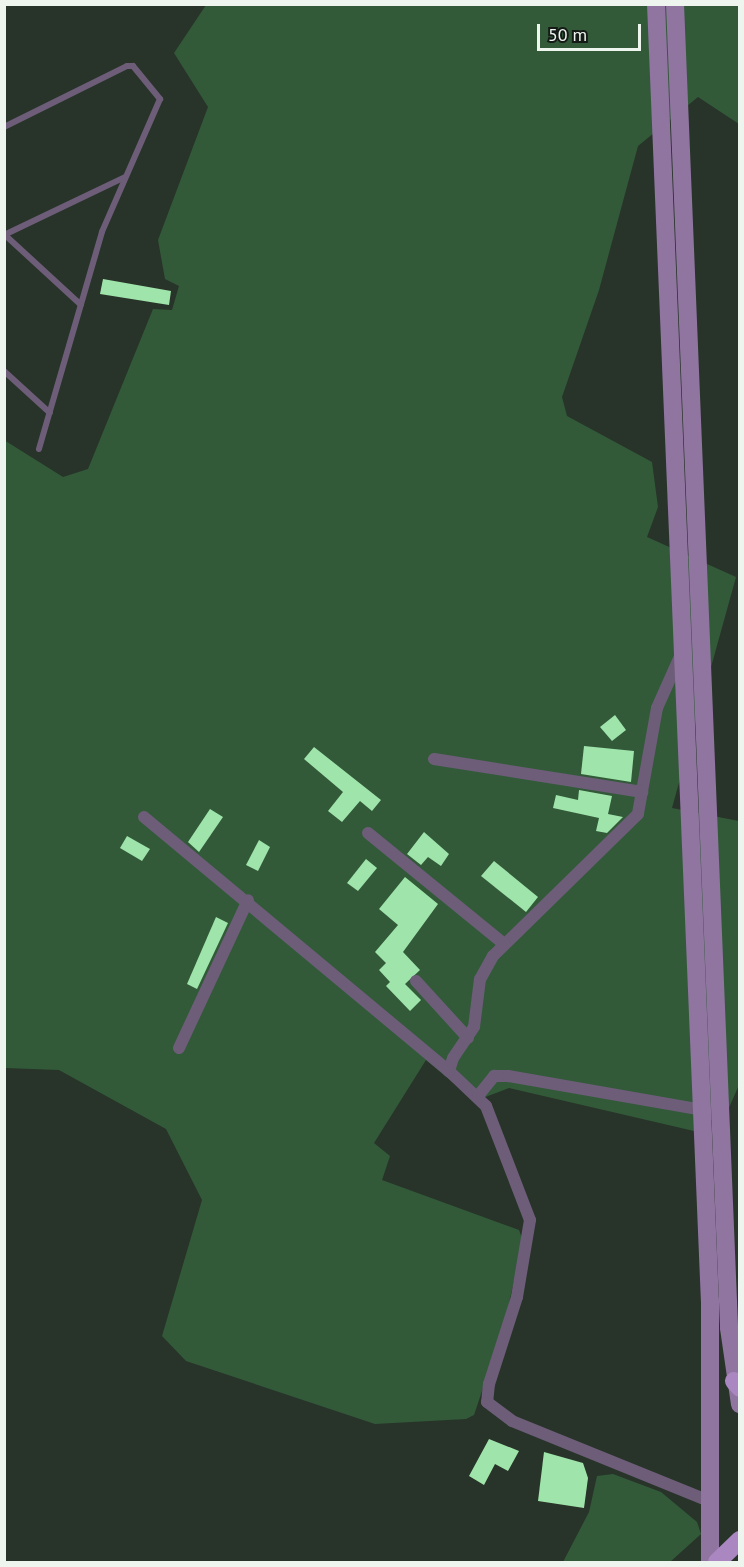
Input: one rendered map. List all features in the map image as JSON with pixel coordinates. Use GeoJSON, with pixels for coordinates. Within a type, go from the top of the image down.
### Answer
{"type":"FeatureCollection","features":[{"type":"Feature","properties":{"kind":"main road"},"geometry":{"type":"LineString","coordinates":[[656,4],[710,1312],[710,1563]]}},
{"type":"Feature","properties":{"kind":"main road"},"geometry":{"type":"LineString","coordinates":[[675,4],[728,1304],[740,1404]]}},
{"type":"Feature","properties":{"kind":"main road"},"geometry":{"type":"LineString","coordinates":[[717,1563],[740,1540]]}},
{"type":"Feature","properties":{"kind":"street"},"geometry":{"type":"LineString","coordinates":[[449,1071],[453,1058],[468,1038],[478,1014],[480,979],[504,944],[631,824],[638,814],[657,708],[683,651]]}},
{"type":"Feature","properties":{"kind":"street"},"geometry":{"type":"LineString","coordinates":[[434,759],[642,792]]}},
{"type":"Feature","properties":{"kind":"street"},"geometry":{"type":"LineString","coordinates":[[144,817],[248,900],[478,1096],[492,1118],[530,1220],[517,1297],[489,1384],[487,1402],[512,1421],[711,1502]]}},
{"type":"Feature","properties":{"kind":"street"},"geometry":{"type":"LineString","coordinates":[[368,833],[504,944]]}},
{"type":"Feature","properties":{"kind":"street"},"geometry":{"type":"LineString","coordinates":[[179,1048],[248,900]]}},
{"type":"Feature","properties":{"kind":"street"},"geometry":{"type":"LineString","coordinates":[[416,981],[468,1038]]}},
{"type":"Feature","properties":{"kind":"street"},"geometry":{"type":"LineString","coordinates":[[478,1096],[494,1076],[508,1076],[702,1110]]}},
{"type":"Feature","properties":{"kind":"lane"},"geometry":{"type":"LineString","coordinates":[[4,127],[80,87],[133,66],[157,93],[160,105],[125,177],[102,232],[39,450]]}},
{"type":"Feature","properties":{"kind":"lane"},"geometry":{"type":"LineString","coordinates":[[81,304],[5,235],[125,177]]}},
{"type":"Feature","properties":{"kind":"lane"},"geometry":{"type":"LineString","coordinates":[[4,371],[50,413]]}},
{"type":"Feature","properties":{"kind":"green space"},"geometry":{"type":"Polygon","coordinates":[[[206,5],[739,5],[739,124],[698,97],[638,146],[599,290],[562,397],[567,416],[652,462],[658,507],[647,537],[736,577],[672,808],[739,821],[739,1085],[728,1110],[694,1131],[509,1088],[475,1101],[426,1060],[374,1143],[390,1156],[382,1180],[519,1230],[523,1241],[504,1325],[474,1415],[466,1419],[375,1424],[186,1361],[162,1336],[202,1200],[166,1129],[59,1070],[5,1068],[4,440],[63,477],[88,469],[153,309],[172,310],[179,286],[165,279],[158,240],[208,107],[174,53],[206,5]]]}},
{"type":"Feature","properties":{"kind":"green space"},"geometry":{"type":"Polygon","coordinates":[[[613,1474],[661,1492],[697,1522],[701,1534],[670,1562],[563,1562],[589,1512],[597,1476],[613,1474]]]}},
{"type":"Feature","properties":{"kind":"building"},"geometry":{"type":"Polygon","coordinates":[[[103,279],[171,291],[169,305],[100,294],[103,279]]]}},
{"type":"Feature","properties":{"kind":"building"},"geometry":{"type":"Polygon","coordinates":[[[615,715],[626,730],[612,741],[600,727],[615,715]]]}},
{"type":"Feature","properties":{"kind":"building"},"geometry":{"type":"Polygon","coordinates":[[[584,746],[634,751],[631,782],[581,774],[584,746]]]}},
{"type":"Feature","properties":{"kind":"building"},"geometry":{"type":"Polygon","coordinates":[[[314,747],[381,800],[372,811],[360,801],[342,822],[328,811],[343,792],[304,759],[314,747]]]}},
{"type":"Feature","properties":{"kind":"building"},"geometry":{"type":"Polygon","coordinates":[[[579,790],[612,796],[608,814],[623,817],[607,833],[596,831],[599,818],[553,808],[556,795],[578,800],[579,790]]]}},
{"type":"Feature","properties":{"kind":"building"},"geometry":{"type":"Polygon","coordinates":[[[210,809],[223,817],[199,852],[188,842],[210,809]]]}},
{"type":"Feature","properties":{"kind":"building"},"geometry":{"type":"Polygon","coordinates":[[[424,832],[449,854],[441,866],[428,857],[421,865],[407,854],[424,832]]]}},
{"type":"Feature","properties":{"kind":"building"},"geometry":{"type":"Polygon","coordinates":[[[127,836],[150,849],[142,861],[120,848],[127,836]]]}},
{"type":"Feature","properties":{"kind":"building"},"geometry":{"type":"Polygon","coordinates":[[[259,840],[270,847],[258,871],[246,865],[259,840]]]}},
{"type":"Feature","properties":{"kind":"building"},"geometry":{"type":"Polygon","coordinates":[[[366,859],[377,868],[358,891],[347,883],[366,859]]]}},
{"type":"Feature","properties":{"kind":"building"},"geometry":{"type":"Polygon","coordinates":[[[494,861],[538,897],[526,912],[481,876],[494,861]]]}},
{"type":"Feature","properties":{"kind":"building"},"geometry":{"type":"Polygon","coordinates":[[[405,877],[438,904],[403,952],[420,970],[405,984],[421,1000],[410,1011],[386,986],[390,982],[379,970],[386,963],[375,952],[398,925],[379,909],[405,877]]]}},
{"type":"Feature","properties":{"kind":"building"},"geometry":{"type":"Polygon","coordinates":[[[216,917],[228,923],[197,989],[187,984],[216,917]]]}},
{"type":"Feature","properties":{"kind":"building"},"geometry":{"type":"Polygon","coordinates":[[[489,1439],[519,1451],[508,1471],[495,1464],[484,1485],[469,1476],[489,1439]]]}},
{"type":"Feature","properties":{"kind":"building"},"geometry":{"type":"Polygon","coordinates":[[[544,1452],[583,1463],[588,1478],[584,1508],[538,1501],[544,1452]]]}}]}
